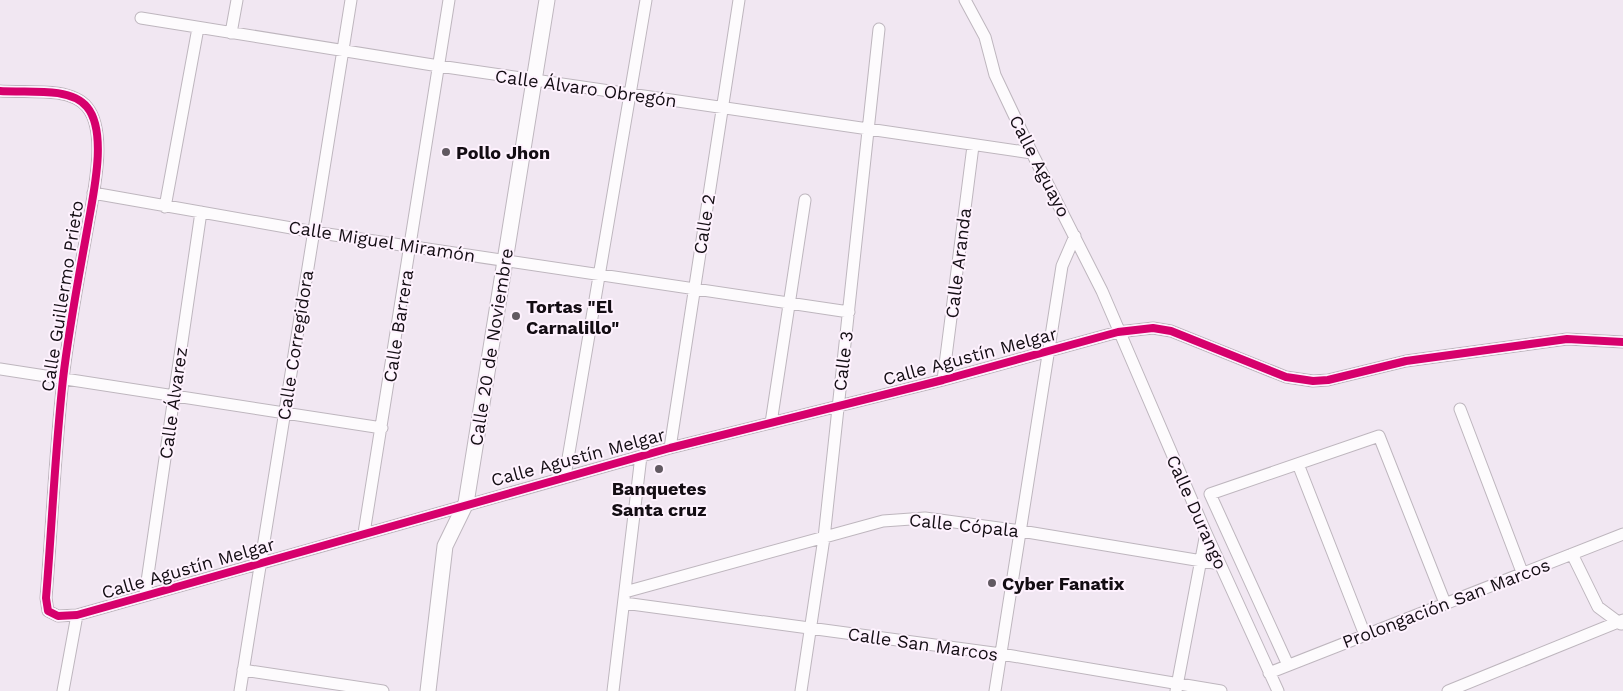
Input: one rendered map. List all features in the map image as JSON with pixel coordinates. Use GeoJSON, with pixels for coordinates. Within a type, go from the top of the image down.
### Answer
{"type":"FeatureCollection","features":[{"type":"Feature","properties":{"kind":"street"},"geometry":{"type":"LineString","coordinates":[[231,33],[237,0]]}},
{"type":"Feature","properties":{"kind":"street","name":"Calle Corregidora"},"geometry":{"type":"LineString","coordinates":[[240,691],[351,0]]}},
{"type":"Feature","properties":{"kind":"street","name":"Calle Barrera"},"geometry":{"type":"LineString","coordinates":[[364,532],[449,0]]}},
{"type":"Feature","properties":{"kind":"street","name":"Calle 20 de Noviembre"},"geometry":{"type":"LineString","coordinates":[[428,691],[445,546],[466,503],[547,0]]}},
{"type":"Feature","properties":{"kind":"street"},"geometry":{"type":"LineString","coordinates":[[565,476],[646,0]]}},
{"type":"Feature","properties":{"kind":"street","name":"Calle 2"},"geometry":{"type":"LineString","coordinates":[[670,448],[739,0]]}},
{"type":"Feature","properties":{"kind":"street","name":"Calle Aguayo"},"geometry":{"type":"LineString","coordinates":[[965,0],[985,37],[998,82],[1102,291],[1118,332]]}},
{"type":"Feature","properties":{"kind":"street","name":"Calle Álvaro Obregón"},"geometry":{"type":"LineString","coordinates":[[141,18],[343,52],[973,146],[1032,153]]}},
{"type":"Feature","properties":{"kind":"street"},"geometry":{"type":"LineString","coordinates":[[165,207],[198,28]]}},
{"type":"Feature","properties":{"kind":"street","name":"Calle 3"},"geometry":{"type":"LineString","coordinates":[[801,691],[824,538],[870,130],[879,29]]}},
{"type":"Feature","properties":{"kind":"street","name":"Calle Guillermo Prieto"},"geometry":{"type":"LineString","coordinates":[[0,91],[41,91],[62,94],[86,105],[93,116],[96,127],[93,193],[63,379],[46,598],[48,611]]}},
{"type":"Feature","properties":{"kind":"street","name":"Calle Aranda"},"geometry":{"type":"LineString","coordinates":[[943,380],[973,146]]}},
{"type":"Feature","properties":{"kind":"street","name":"Calle Miguel Miramón"},"geometry":{"type":"LineString","coordinates":[[93,193],[314,232],[849,312]]}},
{"type":"Feature","properties":{"kind":"street"},"geometry":{"type":"LineString","coordinates":[[771,423],[805,200]]}},
{"type":"Feature","properties":{"kind":"street","name":"Calle Álvarez"},"geometry":{"type":"LineString","coordinates":[[146,595],[201,212]]}},
{"type":"Feature","properties":{"kind":"street"},"geometry":{"type":"LineString","coordinates":[[995,691],[1062,266],[1075,236]]}},
{"type":"Feature","properties":{"kind":"street","name":"Calle Agustín Melgar"},"geometry":{"type":"LineString","coordinates":[[48,611],[58,616],[77,615],[565,476],[943,380],[1118,332],[1153,328],[1171,331],[1286,376],[1313,382],[1406,361],[1567,339],[1623,342]]}},
{"type":"Feature","properties":{"kind":"street","name":"Calle Durango"},"geometry":{"type":"LineString","coordinates":[[1118,332],[1278,691]]}},
{"type":"Feature","properties":{"kind":"street"},"geometry":{"type":"LineString","coordinates":[[0,369],[382,428]]}},
{"type":"Feature","properties":{"kind":"street"},"geometry":{"type":"LineString","coordinates":[[1460,409],[1522,572]]}},
{"type":"Feature","properties":{"kind":"street"},"geometry":{"type":"LineString","coordinates":[[1288,665],[1210,494],[1379,436],[1445,603]]}},
{"type":"Feature","properties":{"kind":"street"},"geometry":{"type":"LineString","coordinates":[[613,691],[641,456]]}},
{"type":"Feature","properties":{"kind":"street"},"geometry":{"type":"LineString","coordinates":[[1298,464],[1365,635]]}},
{"type":"Feature","properties":{"kind":"street","name":"Calle Cópala"},"geometry":{"type":"LineString","coordinates":[[624,597],[883,521],[909,518],[1021,531],[1220,564]]}},
{"type":"Feature","properties":{"kind":"street"},"geometry":{"type":"LineString","coordinates":[[1176,687],[1206,533]]}},
{"type":"Feature","properties":{"kind":"street","name":"Prolongación San Marcos"},"geometry":{"type":"LineString","coordinates":[[1269,673],[1522,572],[1623,534]]}},
{"type":"Feature","properties":{"kind":"street"},"geometry":{"type":"LineString","coordinates":[[1572,554],[1598,607],[1622,623]]}},
{"type":"Feature","properties":{"kind":"street","name":"Calle San Marcos"},"geometry":{"type":"LineString","coordinates":[[624,597],[811,628],[1001,654],[1176,687],[1221,691]]}},
{"type":"Feature","properties":{"kind":"street"},"geometry":{"type":"LineString","coordinates":[[63,691],[77,615]]}},
{"type":"Feature","properties":{"kind":"street"},"geometry":{"type":"LineString","coordinates":[[1448,691],[1622,623]]}},
{"type":"Feature","properties":{"kind":"street"},"geometry":{"type":"LineString","coordinates":[[243,670],[383,691]]}},
{"type":"Feature","properties":{"kind":"cycle path"},"geometry":{"type":"LineString","coordinates":[[0,91],[46,92],[70,96],[79,100],[87,107],[97,132],[98,147],[95,181],[68,340],[58,434],[46,598],[48,611],[58,616],[77,615],[670,448],[943,380],[1118,332],[1153,328],[1171,331],[1286,377],[1313,381],[1328,380],[1406,361],[1567,339],[1623,342]]}},
{"type":"Feature","properties":{"kind":"place","name":"Pollo Jhon"},"geometry":{"type":"Point","coordinates":[446,152]}},
{"type":"Feature","properties":{"kind":"place","name":"Tortas \"El Carnalillo\""},"geometry":{"type":"Point","coordinates":[516,316]}},
{"type":"Feature","properties":{"kind":"place","name":"Banquetes Santa cruz"},"geometry":{"type":"Point","coordinates":[659,469]}},
{"type":"Feature","properties":{"kind":"place","name":"Cyber Fanatix"},"geometry":{"type":"Point","coordinates":[992,583]}}]}
